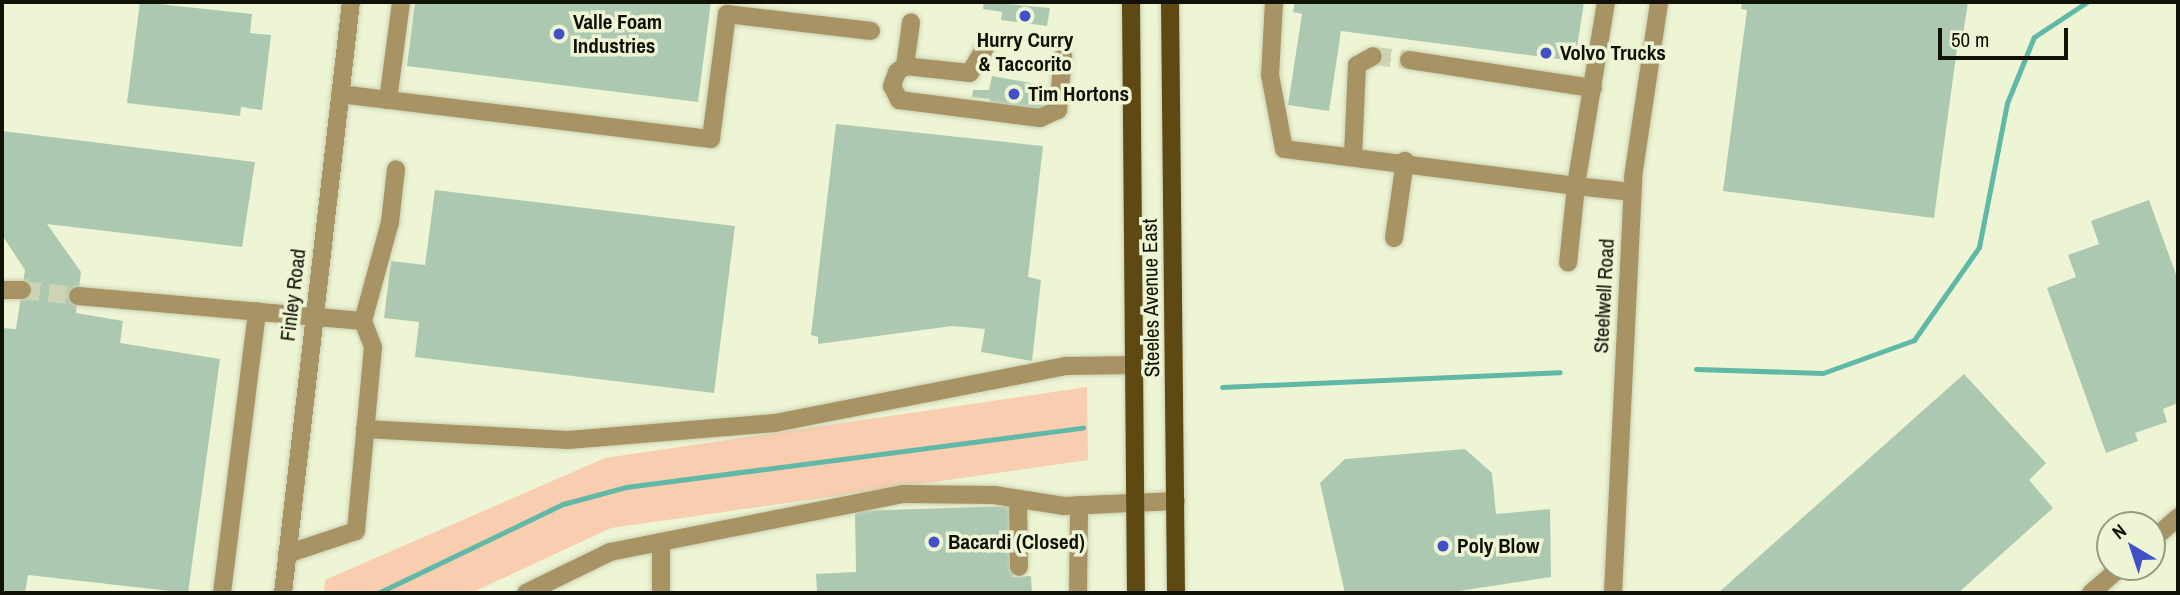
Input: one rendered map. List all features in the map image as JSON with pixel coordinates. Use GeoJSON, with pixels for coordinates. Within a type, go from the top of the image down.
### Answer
{"type":"FeatureCollection","features":[{"type":"Feature","properties":{"kind":"main road","name":"Steeles Avenue East"},"geometry":{"type":"LineString","coordinates":[[1131,2],[1136,593]]}},
{"type":"Feature","properties":{"kind":"main road","name":"Steeles Avenue East"},"geometry":{"type":"LineString","coordinates":[[1170,2],[1176,593]]}},
{"type":"Feature","properties":{"kind":"street","name":"Finley Road"},"geometry":{"type":"LineString","coordinates":[[283,593],[351,2]]}},
{"type":"Feature","properties":{"kind":"street"},"geometry":{"type":"LineString","coordinates":[[388,100],[401,2]]}},
{"type":"Feature","properties":{"kind":"street"},"geometry":{"type":"LineString","coordinates":[[1274,2],[1270,75],[1284,149],[1405,161],[1632,192]]}},
{"type":"Feature","properties":{"kind":"street"},"geometry":{"type":"LineString","coordinates":[[1568,263],[1586,107],[1593,88],[1606,2]]}},
{"type":"Feature","properties":{"kind":"street","name":"Steelwell Road"},"geometry":{"type":"LineString","coordinates":[[1613,593],[1632,192],[1659,2]]}},
{"type":"Feature","properties":{"kind":"street"},"geometry":{"type":"LineString","coordinates":[[340,94],[711,139],[727,14],[871,32]]}},
{"type":"Feature","properties":{"kind":"street"},"geometry":{"type":"LineString","coordinates":[[905,66],[911,22]]}},
{"type":"Feature","properties":{"kind":"street"},"geometry":{"type":"LineString","coordinates":[[986,46],[970,73],[905,66],[897,72],[892,86],[899,100],[1041,118],[1058,110],[1063,55]]}},
{"type":"Feature","properties":{"kind":"street"},"geometry":{"type":"LineString","coordinates":[[1353,156],[1357,65],[1373,56]]}},
{"type":"Feature","properties":{"kind":"street"},"geometry":{"type":"LineString","coordinates":[[1409,60],[1593,88]]}},
{"type":"Feature","properties":{"kind":"street"},"geometry":{"type":"LineString","coordinates":[[1394,238],[1405,161]]}},
{"type":"Feature","properties":{"kind":"street"},"geometry":{"type":"LineString","coordinates":[[287,554],[356,531],[373,347],[363,321],[390,222],[396,169]]}},
{"type":"Feature","properties":{"kind":"street"},"geometry":{"type":"LineString","coordinates":[[2,290],[22,290]]}},
{"type":"Feature","properties":{"kind":"street"},"geometry":{"type":"LineString","coordinates":[[78,296],[363,321]]}},
{"type":"Feature","properties":{"kind":"street"},"geometry":{"type":"LineString","coordinates":[[222,593],[257,311]]}},
{"type":"Feature","properties":{"kind":"street"},"geometry":{"type":"LineString","coordinates":[[365,429],[582,439],[775,423],[1066,366],[1135,365]]}},
{"type":"Feature","properties":{"kind":"street"},"geometry":{"type":"LineString","coordinates":[[526,593],[611,552],[903,494],[1018,499],[1079,505],[1177,501]]}},
{"type":"Feature","properties":{"kind":"street"},"geometry":{"type":"LineString","coordinates":[[1018,499],[1019,567]]}},
{"type":"Feature","properties":{"kind":"street"},"geometry":{"type":"LineString","coordinates":[[1078,593],[1079,505]]}},
{"type":"Feature","properties":{"kind":"street"},"geometry":{"type":"LineString","coordinates":[[661,542],[661,593]]}},
{"type":"Feature","properties":{"kind":"street"},"geometry":{"type":"LineString","coordinates":[[2091,593],[2105,581]]}},
{"type":"Feature","properties":{"kind":"shaded area"},"geometry":{"type":"Polygon","coordinates":[[[1087,387],[1088,460],[611,528],[471,593],[324,593],[325,580],[605,458],[1087,387]]]}},
{"type":"Feature","properties":{"kind":"building"},"geometry":{"type":"Polygon","coordinates":[[[140,2],[252,14],[250,33],[271,35],[262,110],[241,107],[240,116],[127,103],[140,2]]]}},
{"type":"Feature","properties":{"kind":"building","name":"Valle Foam Industries"},"geometry":{"type":"Polygon","coordinates":[[[415,2],[711,2],[698,102],[407,66],[415,2]]]}},
{"type":"Feature","properties":{"kind":"building","name":"Hurry Curry & Taccorito"},"geometry":{"type":"Polygon","coordinates":[[[984,2],[1050,8],[1047,26],[1001,20],[1002,12],[983,9],[984,2]]]}},
{"type":"Feature","properties":{"kind":"building","name":"Volvo Trucks"},"geometry":{"type":"Polygon","coordinates":[[[1295,2],[1584,2],[1575,61],[1341,31],[1329,111],[1288,105],[1302,14],[1293,12],[1295,2]]]}},
{"type":"Feature","properties":{"kind":"building"},"geometry":{"type":"Polygon","coordinates":[[[1742,2],[1968,2],[1963,35],[1959,34],[1934,218],[1723,191],[1747,10],[1741,9],[1742,2]]]}},
{"type":"Feature","properties":{"kind":"building","name":"Tim Hortons"},"geometry":{"type":"Polygon","coordinates":[[[992,76],[1053,87],[1054,106],[1044,113],[989,105],[990,99],[972,97],[973,90],[989,90],[992,76]]]}},
{"type":"Feature","properties":{"kind":"building"},"geometry":{"type":"Polygon","coordinates":[[[836,124],[1043,146],[1028,277],[1041,280],[1032,361],[981,352],[985,329],[952,326],[818,344],[818,337],[811,335],[836,124]]]}},
{"type":"Feature","properties":{"kind":"building"},"geometry":{"type":"Polygon","coordinates":[[[2,131],[255,162],[242,247],[47,224],[81,272],[76,313],[123,321],[120,343],[220,359],[188,593],[28,575],[25,593],[2,593],[2,328],[16,329],[25,270],[2,235],[2,131]]]}},
{"type":"Feature","properties":{"kind":"building"},"geometry":{"type":"Polygon","coordinates":[[[435,190],[735,226],[714,393],[415,357],[419,322],[384,318],[391,261],[425,265],[435,190]]]}},
{"type":"Feature","properties":{"kind":"building"},"geometry":{"type":"Polygon","coordinates":[[[2149,200],[2178,280],[2178,403],[2163,409],[2167,422],[2135,433],[2138,441],[2106,453],[2047,288],[2076,277],[2068,255],[2099,244],[2091,221],[2149,200]]]}},
{"type":"Feature","properties":{"kind":"building"},"geometry":{"type":"Polygon","coordinates":[[[1964,374],[2046,463],[2029,480],[2053,508],[1958,593],[1718,593],[1964,374]]]}},
{"type":"Feature","properties":{"kind":"building","name":"Poly Blow"},"geometry":{"type":"Polygon","coordinates":[[[1465,449],[1492,473],[1496,514],[1550,509],[1551,577],[1446,593],[1345,593],[1320,483],[1345,459],[1465,449]]]}},
{"type":"Feature","properties":{"kind":"building","name":"Bacardi (Closed)"},"geometry":{"type":"Polygon","coordinates":[[[1011,506],[1013,577],[1031,576],[1032,593],[807,593],[817,591],[816,574],[856,572],[855,511],[1011,506]]]}},
{"type":"Feature","properties":{"kind":"waterway"},"geometry":{"type":"LineString","coordinates":[[1696,369],[1823,373],[1914,340],[1979,247],[2007,103],[2034,37],[2087,2]]}},
{"type":"Feature","properties":{"kind":"waterway"},"geometry":{"type":"LineString","coordinates":[[1222,387],[1560,372]]}},
{"type":"Feature","properties":{"kind":"waterway"},"geometry":{"type":"LineString","coordinates":[[378,593],[563,504],[626,487],[1083,428]]}},
{"type":"Feature","properties":{"kind":"tunnel"},"geometry":{"type":"LineString","coordinates":[[1373,56],[1409,60]]}},
{"type":"Feature","properties":{"kind":"tunnel"},"geometry":{"type":"LineString","coordinates":[[22,290],[78,296]]}},
{"type":"Feature","properties":{"kind":"place","name":"Hurry Curry & Taccorito"},"geometry":{"type":"Point","coordinates":[1025,16]}},
{"type":"Feature","properties":{"kind":"place","name":"Valle Foam Industries"},"geometry":{"type":"Point","coordinates":[559,34]}},
{"type":"Feature","properties":{"kind":"place","name":"Volvo Trucks"},"geometry":{"type":"Point","coordinates":[1546,53]}},
{"type":"Feature","properties":{"kind":"place","name":"Tim Hortons"},"geometry":{"type":"Point","coordinates":[1014,94]}},
{"type":"Feature","properties":{"kind":"place","name":"Bacardi (Closed)"},"geometry":{"type":"Point","coordinates":[934,542]}},
{"type":"Feature","properties":{"kind":"place","name":"Poly Blow"},"geometry":{"type":"Point","coordinates":[1443,546]}}]}
